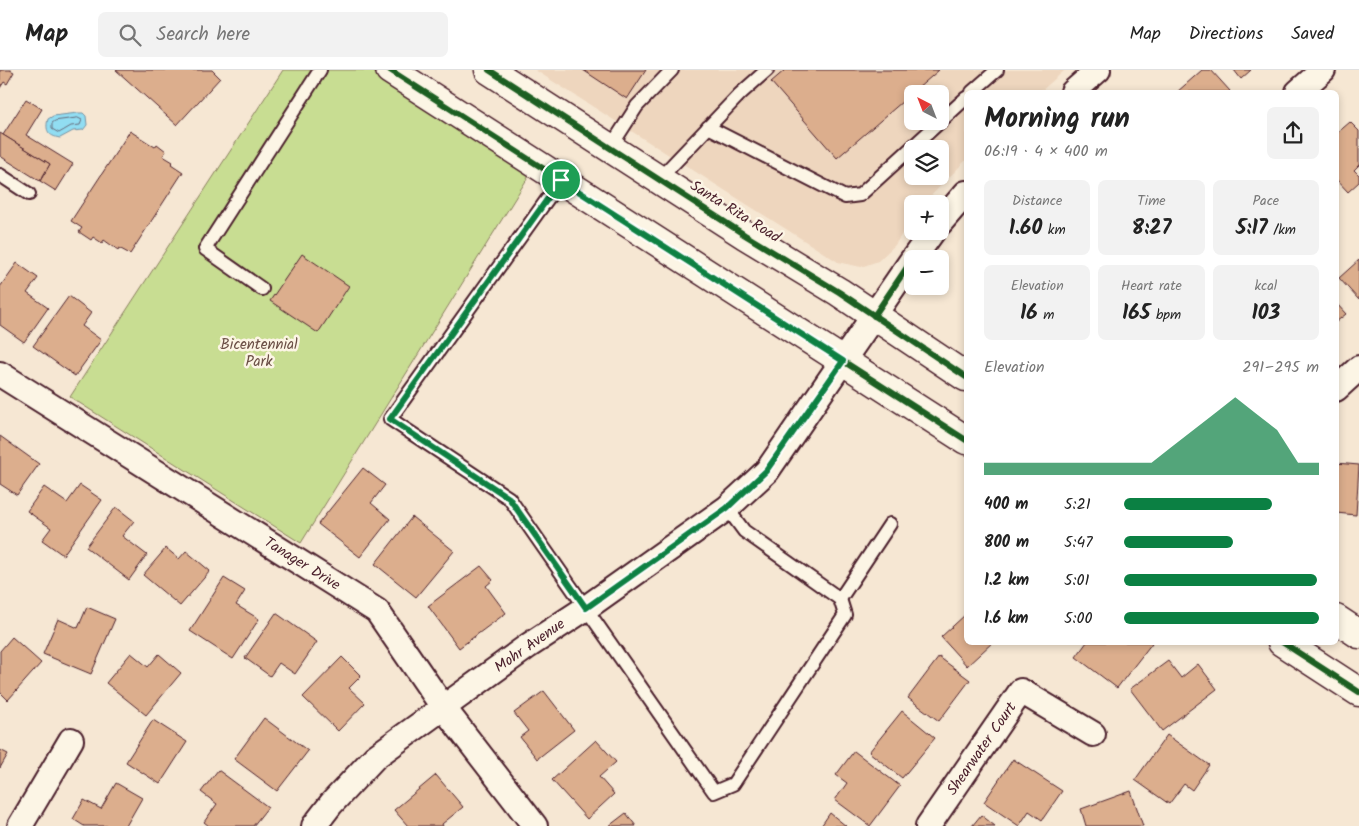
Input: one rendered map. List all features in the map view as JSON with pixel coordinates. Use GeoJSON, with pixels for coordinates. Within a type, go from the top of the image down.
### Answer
{"type":"FeatureCollection","features":[{"type":"Feature","properties":{"kind":"main road"},"geometry":{"type":"LineString","coordinates":[[390,70],[964,439]]}},
{"type":"Feature","properties":{"kind":"main road","name":"Santa Rita Road"},"geometry":{"type":"LineString","coordinates":[[489,70],[964,376]]}},
{"type":"Feature","properties":{"kind":"main road"},"geometry":{"type":"LineString","coordinates":[[1339,621],[1359,634]]}},
{"type":"Feature","properties":{"kind":"main road"},"geometry":{"type":"LineString","coordinates":[[1287,645],[1359,692]]}},
{"type":"Feature","properties":{"kind":"street"},"geometry":{"type":"LineString","coordinates":[[1075,90],[1098,70]]}},
{"type":"Feature","properties":{"kind":"street"},"geometry":{"type":"LineString","coordinates":[[1300,90],[1322,70]]}},
{"type":"Feature","properties":{"kind":"street"},"geometry":{"type":"LineString","coordinates":[[949,213],[964,196]]}},
{"type":"Feature","properties":{"kind":"street","name":"Mohr Avenue"},"geometry":{"type":"LineString","coordinates":[[314,826],[330,804],[375,757],[528,646],[586,608],[727,508],[766,471],[904,272]]}},
{"type":"Feature","properties":{"kind":"street"},"geometry":{"type":"LineString","coordinates":[[1339,386],[1359,368]]}},
{"type":"Feature","properties":{"kind":"street","name":"Tanager Drive"},"geometry":{"type":"LineString","coordinates":[[0,374],[377,611],[443,707],[535,826]]}},
{"type":"Feature","properties":{"kind":"street","name":"Shearwater Court"},"geometry":{"type":"LineString","coordinates":[[928,826],[1021,691],[1093,734]]}},
{"type":"Feature","properties":{"kind":"street"},"geometry":{"type":"LineString","coordinates":[[20,826],[71,740]]}},
{"type":"Feature","properties":{"kind":"lane"},"geometry":{"type":"LineString","coordinates":[[262,289],[204,249],[320,70]]}},
{"type":"Feature","properties":{"kind":"lane"},"geometry":{"type":"LineString","coordinates":[[610,148],[638,106],[672,70]]}},
{"type":"Feature","properties":{"kind":"lane"},"geometry":{"type":"LineString","coordinates":[[658,179],[740,94],[767,70]]}},
{"type":"Feature","properties":{"kind":"lane"},"geometry":{"type":"LineString","coordinates":[[974,90],[997,70]]}},
{"type":"Feature","properties":{"kind":"lane"},"geometry":{"type":"LineString","coordinates":[[708,127],[845,197],[860,195],[964,100]]}},
{"type":"Feature","properties":{"kind":"lane"},"geometry":{"type":"LineString","coordinates":[[0,175],[29,194]]}},
{"type":"Feature","properties":{"kind":"lane"},"geometry":{"type":"LineString","coordinates":[[561,180],[390,419],[509,498],[714,792],[733,784],[845,615],[840,599],[744,531],[727,508]]}},
{"type":"Feature","properties":{"kind":"lane"},"geometry":{"type":"LineString","coordinates":[[840,599],[890,524]]}},
{"type":"Feature","properties":{"kind":"shaded area"},"geometry":{"type":"Polygon","coordinates":[[[535,70],[1065,70],[1042,90],[964,90],[964,162],[949,177],[949,140],[904,140],[904,185],[942,185],[932,195],[904,195],[904,231],[895,245],[878,261],[861,267],[838,262],[535,70]]]}},
{"type":"Feature","properties":{"kind":"green space","name":"Bicentennial Park"},"geometry":{"type":"Polygon","coordinates":[[[283,70],[373,70],[532,171],[301,543],[70,397],[283,70]]]}},
{"type":"Feature","properties":{"kind":"water"},"geometry":{"type":"Polygon","coordinates":[[[83,113],[86,116],[87,125],[83,130],[73,131],[60,138],[48,132],[48,119],[53,116],[83,113]]]}},
{"type":"Feature","properties":{"kind":"building"},"geometry":{"type":"Polygon","coordinates":[[[0,70],[14,72],[7,84],[4,82],[0,88],[0,70]]]}},
{"type":"Feature","properties":{"kind":"building"},"geometry":{"type":"Polygon","coordinates":[[[116,70],[212,70],[220,78],[177,125],[116,70]]]}},
{"type":"Feature","properties":{"kind":"building"},"geometry":{"type":"Polygon","coordinates":[[[583,70],[646,70],[627,99],[583,70]]]}},
{"type":"Feature","properties":{"kind":"building"},"geometry":{"type":"Polygon","coordinates":[[[785,70],[939,70],[922,85],[904,85],[904,100],[837,158],[771,82],[785,70]]]}},
{"type":"Feature","properties":{"kind":"building"},"geometry":{"type":"Polygon","coordinates":[[[1202,70],[1211,70],[1229,90],[1179,90],[1202,70]]]}},
{"type":"Feature","properties":{"kind":"building"},"geometry":{"type":"Polygon","coordinates":[[[1234,70],[1251,70],[1241,79],[1234,70]]]}},
{"type":"Feature","properties":{"kind":"building"},"geometry":{"type":"Polygon","coordinates":[[[26,99],[42,109],[26,135],[73,164],[56,191],[40,181],[50,164],[3,135],[26,99]]]}},
{"type":"Feature","properties":{"kind":"building"},"geometry":{"type":"Polygon","coordinates":[[[1350,122],[1359,131],[1359,165],[1354,170],[1359,175],[1359,182],[1348,192],[1339,182],[1339,131],[1350,122]]]}},
{"type":"Feature","properties":{"kind":"building"},"geometry":{"type":"Polygon","coordinates":[[[130,131],[155,147],[157,144],[166,151],[163,156],[173,162],[171,164],[183,172],[130,254],[119,248],[118,250],[104,240],[102,243],[93,237],[91,240],[79,232],[82,228],[71,221],[130,131]]]}},
{"type":"Feature","properties":{"kind":"building"},"geometry":{"type":"Polygon","coordinates":[[[0,133],[50,164],[40,181],[0,156],[0,133]]]}},
{"type":"Feature","properties":{"kind":"building"},"geometry":{"type":"Polygon","coordinates":[[[302,254],[349,286],[318,333],[270,301],[302,254]]]}},
{"type":"Feature","properties":{"kind":"building"},"geometry":{"type":"Polygon","coordinates":[[[1359,260],[1359,300],[1339,278],[1359,260]]]}},
{"type":"Feature","properties":{"kind":"building"},"geometry":{"type":"Polygon","coordinates":[[[17,263],[38,278],[27,293],[48,308],[24,342],[0,325],[0,287],[17,263]]]}},
{"type":"Feature","properties":{"kind":"building"},"geometry":{"type":"Polygon","coordinates":[[[69,296],[91,313],[82,326],[101,340],[75,376],[33,346],[69,296]]]}},
{"type":"Feature","properties":{"kind":"building"},"geometry":{"type":"Polygon","coordinates":[[[1339,306],[1346,314],[1339,320],[1339,306]]]}},
{"type":"Feature","properties":{"kind":"building"},"geometry":{"type":"Polygon","coordinates":[[[0,436],[39,464],[17,495],[0,484],[0,436]]]}},
{"type":"Feature","properties":{"kind":"building"},"geometry":{"type":"Polygon","coordinates":[[[1339,463],[1359,465],[1356,515],[1339,513],[1339,463]]]}},
{"type":"Feature","properties":{"kind":"building"},"geometry":{"type":"Polygon","coordinates":[[[363,468],[385,485],[371,503],[390,519],[360,557],[318,524],[363,468]]]}},
{"type":"Feature","properties":{"kind":"building"},"geometry":{"type":"Polygon","coordinates":[[[80,485],[102,500],[63,555],[42,540],[51,528],[27,511],[44,487],[67,503],[80,485]]]}},
{"type":"Feature","properties":{"kind":"building"},"geometry":{"type":"Polygon","coordinates":[[[116,507],[134,521],[122,536],[147,555],[129,580],[86,547],[116,507]]]}},
{"type":"Feature","properties":{"kind":"building"},"geometry":{"type":"Polygon","coordinates":[[[412,517],[454,551],[416,597],[375,564],[412,517]]]}},
{"type":"Feature","properties":{"kind":"building"},"geometry":{"type":"Polygon","coordinates":[[[166,548],[179,559],[186,551],[210,571],[180,606],[143,575],[166,548]]]}},
{"type":"Feature","properties":{"kind":"building"},"geometry":{"type":"Polygon","coordinates":[[[481,566],[493,580],[486,586],[506,613],[459,648],[428,606],[481,566]]]}},
{"type":"Feature","properties":{"kind":"building"},"geometry":{"type":"Polygon","coordinates":[[[224,578],[245,591],[236,605],[259,619],[233,659],[190,631],[224,578]]]}},
{"type":"Feature","properties":{"kind":"building"},"geometry":{"type":"Polygon","coordinates":[[[87,607],[115,619],[91,674],[43,654],[58,619],[78,628],[87,607]]]}},
{"type":"Feature","properties":{"kind":"building"},"geometry":{"type":"Polygon","coordinates":[[[276,613],[317,642],[295,674],[279,663],[270,676],[245,658],[276,613]]]}},
{"type":"Feature","properties":{"kind":"building"},"geometry":{"type":"Polygon","coordinates":[[[964,616],[964,645],[990,645],[967,666],[941,637],[964,616]]]}},
{"type":"Feature","properties":{"kind":"building"},"geometry":{"type":"Polygon","coordinates":[[[12,637],[41,663],[8,700],[0,692],[0,651],[12,637]]]}},
{"type":"Feature","properties":{"kind":"building"},"geometry":{"type":"Polygon","coordinates":[[[1085,645],[1150,645],[1117,688],[1076,657],[1085,645]]]}},
{"type":"Feature","properties":{"kind":"building"},"geometry":{"type":"Polygon","coordinates":[[[131,653],[148,667],[159,654],[181,673],[146,715],[106,683],[131,653]]]}},
{"type":"Feature","properties":{"kind":"building"},"geometry":{"type":"Polygon","coordinates":[[[342,657],[361,676],[349,688],[365,703],[338,731],[303,697],[342,657]]]}},
{"type":"Feature","properties":{"kind":"building"},"geometry":{"type":"Polygon","coordinates":[[[939,657],[970,680],[939,721],[908,698],[939,657]]]}},
{"type":"Feature","properties":{"kind":"building"},"geometry":{"type":"Polygon","coordinates":[[[1168,661],[1181,678],[1198,664],[1217,689],[1162,731],[1130,689],[1168,661]]]}},
{"type":"Feature","properties":{"kind":"building"},"geometry":{"type":"Polygon","coordinates":[[[544,691],[574,730],[537,759],[520,737],[528,731],[514,713],[544,691]]]}},
{"type":"Feature","properties":{"kind":"building"},"geometry":{"type":"Polygon","coordinates":[[[902,711],[935,738],[902,778],[869,752],[902,711]]]}},
{"type":"Feature","properties":{"kind":"building"},"geometry":{"type":"Polygon","coordinates":[[[264,718],[308,751],[277,791],[234,759],[264,718]]]}},
{"type":"Feature","properties":{"kind":"building"},"geometry":{"type":"Polygon","coordinates":[[[153,720],[187,742],[160,784],[126,762],[153,720]]]}},
{"type":"Feature","properties":{"kind":"building"},"geometry":{"type":"Polygon","coordinates":[[[1167,735],[1209,765],[1192,790],[1184,784],[1169,804],[1135,780],[1167,735]]]}},
{"type":"Feature","properties":{"kind":"building"},"geometry":{"type":"Polygon","coordinates":[[[596,740],[616,762],[599,777],[614,794],[587,819],[552,780],[596,740]]]}},
{"type":"Feature","properties":{"kind":"building"},"geometry":{"type":"Polygon","coordinates":[[[0,750],[8,754],[0,768],[0,750]]]}},
{"type":"Feature","properties":{"kind":"building"},"geometry":{"type":"Polygon","coordinates":[[[854,751],[900,786],[870,826],[835,800],[847,783],[836,775],[854,751]]]}},
{"type":"Feature","properties":{"kind":"building"},"geometry":{"type":"Polygon","coordinates":[[[1013,759],[1062,791],[1042,820],[1029,811],[1019,826],[984,802],[1013,759]]]}},
{"type":"Feature","properties":{"kind":"building"},"geometry":{"type":"Polygon","coordinates":[[[218,770],[268,807],[253,826],[209,826],[204,822],[217,804],[201,792],[218,770]]]}},
{"type":"Feature","properties":{"kind":"building"},"geometry":{"type":"Polygon","coordinates":[[[436,775],[463,807],[442,824],[443,826],[408,826],[394,810],[436,775]]]}},
{"type":"Feature","properties":{"kind":"building"},"geometry":{"type":"Polygon","coordinates":[[[116,783],[142,798],[126,826],[84,826],[73,819],[84,800],[101,809],[116,783]]]}},
{"type":"Feature","properties":{"kind":"building"},"geometry":{"type":"Polygon","coordinates":[[[1131,791],[1143,826],[1086,826],[1081,809],[1131,791]]]}},
{"type":"Feature","properties":{"kind":"building"},"geometry":{"type":"Polygon","coordinates":[[[626,813],[636,826],[609,826],[626,813]]]}},
{"type":"Feature","properties":{"kind":"building"},"geometry":{"type":"Polygon","coordinates":[[[830,813],[846,826],[821,826],[830,813]]]}},
{"type":"Feature","properties":{"kind":"building"},"geometry":{"type":"Polygon","coordinates":[[[981,815],[995,826],[972,826],[981,815]]]}},
{"type":"Feature","properties":{"kind":"cycle path"},"geometry":{"type":"LineString","coordinates":[[390,70],[964,439]]}},
{"type":"Feature","properties":{"kind":"cycle path"},"geometry":{"type":"LineString","coordinates":[[489,70],[745,235],[839,292],[964,376]]}},
{"type":"Feature","properties":{"kind":"cycle path"},"geometry":{"type":"LineString","coordinates":[[874,316],[904,272]]}},
{"type":"Feature","properties":{"kind":"cycle path"},"geometry":{"type":"LineString","coordinates":[[1287,645],[1359,692]]}},
{"type":"Feature","properties":{"kind":"route"},"geometry":{"type":"LineString","coordinates":[[561,180],[843,361],[766,471],[746,492],[727,508],[586,608],[509,498],[390,419],[561,180]]}}]}
